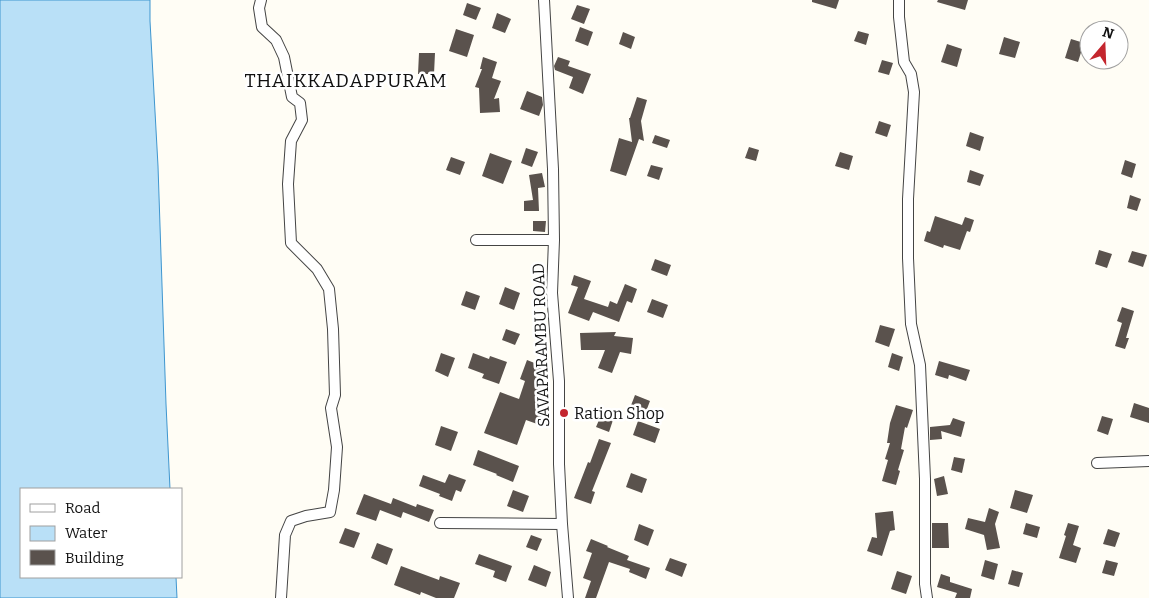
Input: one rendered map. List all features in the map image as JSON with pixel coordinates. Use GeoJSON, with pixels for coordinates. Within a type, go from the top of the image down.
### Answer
{"type":"FeatureCollection","features":[{"type":"Feature","properties":{"kind":"street"},"geometry":{"type":"LineString","coordinates":[[261,0],[259,8],[262,27],[276,40],[284,57],[292,97],[300,103],[302,120],[291,141],[288,184],[291,243],[316,269],[329,289],[333,329],[334,396],[331,408],[337,447],[334,490],[330,512],[291,520],[285,535],[281,598]]}},
{"type":"Feature","properties":{"kind":"street","name":"SAVAPARAMBU ROAD"},"geometry":{"type":"LineString","coordinates":[[544,0],[553,169],[554,240],[552,293],[559,381],[559,464],[568,598]]}},
{"type":"Feature","properties":{"kind":"street"},"geometry":{"type":"LineString","coordinates":[[899,0],[898,17],[904,62],[911,74],[914,92],[908,199],[908,258],[911,324],[921,373],[925,584],[927,598]]}},
{"type":"Feature","properties":{"kind":"street"},"geometry":{"type":"LineString","coordinates":[[476,240],[554,240]]}},
{"type":"Feature","properties":{"kind":"street"},"geometry":{"type":"LineString","coordinates":[[1097,463],[1149,461]]}},
{"type":"Feature","properties":{"kind":"street"},"geometry":{"type":"LineString","coordinates":[[440,523],[562,524]]}},
{"type":"Feature","properties":{"kind":"water"},"geometry":{"type":"Polygon","coordinates":[[[0,0],[150,0],[170,488],[20,488],[20,578],[176,578],[177,598],[0,598],[0,0]]]}},
{"type":"Feature","properties":{"kind":"building"},"geometry":{"type":"Polygon","coordinates":[[[812,0],[839,0],[836,9],[812,2],[812,0]]]}},
{"type":"Feature","properties":{"kind":"building"},"geometry":{"type":"Polygon","coordinates":[[[938,0],[968,0],[965,10],[937,2],[938,0]]]}},
{"type":"Feature","properties":{"kind":"building"},"geometry":{"type":"Polygon","coordinates":[[[467,3],[481,8],[476,20],[463,15],[467,3]]]}},
{"type":"Feature","properties":{"kind":"building"},"geometry":{"type":"Polygon","coordinates":[[[577,5],[590,9],[584,24],[571,19],[577,5]]]}},
{"type":"Feature","properties":{"kind":"building"},"geometry":{"type":"Polygon","coordinates":[[[497,13],[511,19],[505,33],[492,28],[497,13]]]}},
{"type":"Feature","properties":{"kind":"building"},"geometry":{"type":"Polygon","coordinates":[[[580,27],[593,32],[588,46],[575,41],[580,27]]]}},
{"type":"Feature","properties":{"kind":"building"},"geometry":{"type":"Polygon","coordinates":[[[456,29],[474,35],[467,57],[449,51],[456,29]]]}},
{"type":"Feature","properties":{"kind":"building"},"geometry":{"type":"Polygon","coordinates":[[[858,31],[869,34],[866,45],[854,41],[858,31]]]}},
{"type":"Feature","properties":{"kind":"building"},"geometry":{"type":"Polygon","coordinates":[[[623,32],[635,37],[631,49],[619,44],[623,32]]]}},
{"type":"Feature","properties":{"kind":"building"},"geometry":{"type":"Polygon","coordinates":[[[1004,37],[1020,42],[1015,58],[999,54],[1004,37]]]}},
{"type":"Feature","properties":{"kind":"building"},"geometry":{"type":"Polygon","coordinates":[[[1071,39],[1079,41],[1078,62],[1065,58],[1071,39]]]}},
{"type":"Feature","properties":{"kind":"building"},"geometry":{"type":"Polygon","coordinates":[[[947,44],[962,49],[957,67],[941,62],[947,44]]]}},
{"type":"Feature","properties":{"kind":"building"},"geometry":{"type":"Polygon","coordinates":[[[419,53],[435,53],[434,74],[418,74],[419,53]]]}},
{"type":"Feature","properties":{"kind":"building"},"geometry":{"type":"Polygon","coordinates":[[[483,57],[497,62],[492,78],[501,81],[494,99],[499,98],[500,112],[480,113],[479,88],[475,87],[482,69],[480,69],[483,57]]]}},
{"type":"Feature","properties":{"kind":"building"},"geometry":{"type":"Polygon","coordinates":[[[558,57],[570,61],[568,66],[591,74],[583,94],[569,88],[573,77],[555,70],[554,66],[558,57]]]}},
{"type":"Feature","properties":{"kind":"building"},"geometry":{"type":"Polygon","coordinates":[[[882,60],[893,63],[889,75],[878,72],[882,60]]]}},
{"type":"Feature","properties":{"kind":"building"},"geometry":{"type":"Polygon","coordinates":[[[527,91],[542,97],[543,105],[539,116],[520,109],[527,91]]]}},
{"type":"Feature","properties":{"kind":"building"},"geometry":{"type":"Polygon","coordinates":[[[637,97],[647,100],[641,121],[644,141],[639,139],[626,176],[610,171],[619,138],[632,142],[629,118],[637,97]]]}},
{"type":"Feature","properties":{"kind":"building"},"geometry":{"type":"Polygon","coordinates":[[[879,121],[891,125],[887,137],[875,133],[879,121]]]}},
{"type":"Feature","properties":{"kind":"building"},"geometry":{"type":"Polygon","coordinates":[[[970,132],[984,137],[980,151],[966,146],[970,132]]]}},
{"type":"Feature","properties":{"kind":"building"},"geometry":{"type":"Polygon","coordinates":[[[655,135],[670,140],[667,148],[652,143],[655,135]]]}},
{"type":"Feature","properties":{"kind":"building"},"geometry":{"type":"Polygon","coordinates":[[[749,147],[759,150],[756,161],[745,158],[749,147]]]}},
{"type":"Feature","properties":{"kind":"building"},"geometry":{"type":"Polygon","coordinates":[[[526,148],[538,152],[532,167],[521,163],[526,148]]]}},
{"type":"Feature","properties":{"kind":"building"},"geometry":{"type":"Polygon","coordinates":[[[840,152],[853,156],[849,170],[835,166],[840,152]]]}},
{"type":"Feature","properties":{"kind":"building"},"geometry":{"type":"Polygon","coordinates":[[[490,153],[512,161],[503,184],[482,176],[490,153]]]}},
{"type":"Feature","properties":{"kind":"building"},"geometry":{"type":"Polygon","coordinates":[[[451,157],[465,162],[460,175],[446,170],[451,157]]]}},
{"type":"Feature","properties":{"kind":"building"},"geometry":{"type":"Polygon","coordinates":[[[1125,160],[1136,164],[1132,178],[1121,174],[1125,160]]]}},
{"type":"Feature","properties":{"kind":"building"},"geometry":{"type":"Polygon","coordinates":[[[651,165],[663,168],[659,180],[647,176],[651,165]]]}},
{"type":"Feature","properties":{"kind":"building"},"geometry":{"type":"Polygon","coordinates":[[[970,170],[984,175],[980,186],[967,182],[970,170]]]}},
{"type":"Feature","properties":{"kind":"building"},"geometry":{"type":"Polygon","coordinates":[[[542,173],[545,187],[538,188],[539,211],[524,211],[524,201],[533,200],[529,175],[542,173]]]}},
{"type":"Feature","properties":{"kind":"building"},"geometry":{"type":"Polygon","coordinates":[[[1130,195],[1141,199],[1137,211],[1127,208],[1130,195]]]}},
{"type":"Feature","properties":{"kind":"building"},"geometry":{"type":"Polygon","coordinates":[[[935,216],[962,225],[965,217],[974,220],[970,232],[967,231],[960,250],[944,245],[943,248],[924,241],[927,231],[930,232],[935,216]]]}},
{"type":"Feature","properties":{"kind":"building"},"geometry":{"type":"Polygon","coordinates":[[[533,221],[546,221],[545,232],[533,231],[533,221]]]}},
{"type":"Feature","properties":{"kind":"building"},"geometry":{"type":"Polygon","coordinates":[[[1099,250],[1112,254],[1107,268],[1095,264],[1099,250]]]}},
{"type":"Feature","properties":{"kind":"building"},"geometry":{"type":"Polygon","coordinates":[[[1132,251],[1147,255],[1143,267],[1128,262],[1132,251]]]}},
{"type":"Feature","properties":{"kind":"building"},"geometry":{"type":"Polygon","coordinates":[[[655,259],[671,265],[667,276],[651,270],[655,259]]]}},
{"type":"Feature","properties":{"kind":"building"},"geometry":{"type":"Polygon","coordinates":[[[574,275],[591,281],[584,299],[608,307],[610,301],[617,304],[625,284],[637,289],[632,303],[627,301],[619,322],[593,312],[589,321],[568,313],[578,287],[571,285],[574,275]]]}},
{"type":"Feature","properties":{"kind":"building"},"geometry":{"type":"Polygon","coordinates":[[[505,287],[520,293],[514,310],[499,304],[505,287]]]}},
{"type":"Feature","properties":{"kind":"building"},"geometry":{"type":"Polygon","coordinates":[[[466,291],[480,296],[475,310],[461,305],[466,291]]]}},
{"type":"Feature","properties":{"kind":"building"},"geometry":{"type":"Polygon","coordinates":[[[652,299],[668,305],[663,318],[647,312],[652,299]]]}},
{"type":"Feature","properties":{"kind":"building"},"geometry":{"type":"Polygon","coordinates":[[[1122,307],[1134,311],[1126,338],[1129,338],[1125,349],[1115,346],[1122,323],[1117,321],[1122,307]]]}},
{"type":"Feature","properties":{"kind":"building"},"geometry":{"type":"Polygon","coordinates":[[[880,325],[895,329],[889,347],[875,342],[880,325]]]}},
{"type":"Feature","properties":{"kind":"building"},"geometry":{"type":"Polygon","coordinates":[[[506,329],[520,334],[515,345],[502,340],[506,329]]]}},
{"type":"Feature","properties":{"kind":"building"},"geometry":{"type":"Polygon","coordinates":[[[616,332],[614,336],[633,338],[631,354],[620,352],[612,373],[598,368],[605,350],[581,350],[580,333],[616,332]]]}},
{"type":"Feature","properties":{"kind":"building"},"geometry":{"type":"Polygon","coordinates":[[[441,353],[455,358],[448,377],[435,371],[441,353]]]}},
{"type":"Feature","properties":{"kind":"building"},"geometry":{"type":"Polygon","coordinates":[[[473,353],[489,359],[490,356],[507,362],[499,384],[482,378],[484,374],[468,368],[473,353]]]}},
{"type":"Feature","properties":{"kind":"building"},"geometry":{"type":"Polygon","coordinates":[[[892,353],[903,357],[899,371],[888,367],[892,353]]]}},
{"type":"Feature","properties":{"kind":"building"},"geometry":{"type":"Polygon","coordinates":[[[527,360],[547,368],[536,397],[548,402],[540,425],[526,420],[517,445],[484,433],[500,392],[519,399],[525,381],[520,379],[527,360]]]}},
{"type":"Feature","properties":{"kind":"building"},"geometry":{"type":"Polygon","coordinates":[[[939,361],[970,370],[966,381],[949,375],[948,379],[935,375],[939,361]]]}},
{"type":"Feature","properties":{"kind":"building"},"geometry":{"type":"Polygon","coordinates":[[[635,395],[650,401],[645,414],[630,408],[635,395]]]}},
{"type":"Feature","properties":{"kind":"building"},"geometry":{"type":"Polygon","coordinates":[[[1134,403],[1149,408],[1149,423],[1130,417],[1134,403]]]}},
{"type":"Feature","properties":{"kind":"building"},"geometry":{"type":"Polygon","coordinates":[[[896,405],[913,410],[907,428],[905,427],[901,449],[904,450],[896,485],[882,481],[888,460],[885,459],[890,443],[887,443],[890,423],[896,405]]]}},
{"type":"Feature","properties":{"kind":"building"},"geometry":{"type":"Polygon","coordinates":[[[602,413],[614,417],[609,432],[596,427],[602,413]]]}},
{"type":"Feature","properties":{"kind":"building"},"geometry":{"type":"Polygon","coordinates":[[[1102,416],[1113,419],[1108,435],[1097,431],[1102,416]]]}},
{"type":"Feature","properties":{"kind":"building"},"geometry":{"type":"Polygon","coordinates":[[[953,418],[965,422],[961,437],[941,431],[942,439],[930,440],[930,427],[950,425],[953,418]]]}},
{"type":"Feature","properties":{"kind":"building"},"geometry":{"type":"Polygon","coordinates":[[[638,421],[660,429],[655,443],[633,435],[638,421]]]}},
{"type":"Feature","properties":{"kind":"building"},"geometry":{"type":"Polygon","coordinates":[[[441,426],[458,432],[451,451],[435,445],[441,426]]]}},
{"type":"Feature","properties":{"kind":"building"},"geometry":{"type":"Polygon","coordinates":[[[599,439],[611,443],[592,491],[595,492],[591,504],[574,498],[599,439]]]}},
{"type":"Feature","properties":{"kind":"building"},"geometry":{"type":"Polygon","coordinates":[[[478,450],[519,466],[513,482],[473,465],[478,450]]]}},
{"type":"Feature","properties":{"kind":"building"},"geometry":{"type":"Polygon","coordinates":[[[954,457],[965,459],[962,473],[951,470],[954,457]]]}},
{"type":"Feature","properties":{"kind":"building"},"geometry":{"type":"Polygon","coordinates":[[[631,473],[647,479],[642,493],[626,487],[631,473]]]}},
{"type":"Feature","properties":{"kind":"building"},"geometry":{"type":"Polygon","coordinates":[[[449,474],[466,480],[461,492],[456,490],[452,501],[419,486],[423,475],[445,483],[449,474]]]}},
{"type":"Feature","properties":{"kind":"building"},"geometry":{"type":"Polygon","coordinates":[[[944,476],[948,494],[937,496],[934,479],[944,476]]]}},
{"type":"Feature","properties":{"kind":"building"},"geometry":{"type":"Polygon","coordinates":[[[513,490],[529,496],[523,512],[507,506],[513,490]]]}},
{"type":"Feature","properties":{"kind":"building"},"geometry":{"type":"Polygon","coordinates":[[[1015,490],[1033,495],[1027,513],[1010,508],[1015,490]]]}},
{"type":"Feature","properties":{"kind":"building"},"geometry":{"type":"Polygon","coordinates":[[[364,494],[391,504],[393,498],[416,507],[417,504],[434,510],[429,522],[403,512],[401,518],[380,510],[376,521],[356,514],[364,494]]]}},
{"type":"Feature","properties":{"kind":"building"},"geometry":{"type":"Polygon","coordinates":[[[989,508],[999,512],[995,524],[1000,548],[987,550],[984,535],[965,529],[968,518],[985,522],[989,508]]]}},
{"type":"Feature","properties":{"kind":"building"},"geometry":{"type":"Polygon","coordinates":[[[893,511],[895,530],[890,531],[882,556],[867,551],[872,537],[877,538],[875,513],[893,511]]]}},
{"type":"Feature","properties":{"kind":"building"},"geometry":{"type":"Polygon","coordinates":[[[932,523],[948,523],[949,548],[932,548],[932,523]]]}},
{"type":"Feature","properties":{"kind":"building"},"geometry":{"type":"Polygon","coordinates":[[[1026,523],[1040,527],[1037,538],[1023,534],[1026,523]]]}},
{"type":"Feature","properties":{"kind":"building"},"geometry":{"type":"Polygon","coordinates":[[[1068,523],[1079,526],[1073,545],[1081,548],[1076,563],[1059,558],[1068,523]]]}},
{"type":"Feature","properties":{"kind":"building"},"geometry":{"type":"Polygon","coordinates":[[[639,524],[654,530],[648,546],[634,540],[639,524]]]}},
{"type":"Feature","properties":{"kind":"building"},"geometry":{"type":"Polygon","coordinates":[[[345,528],[360,533],[354,548],[339,543],[345,528]]]}},
{"type":"Feature","properties":{"kind":"building"},"geometry":{"type":"Polygon","coordinates":[[[1108,529],[1120,533],[1115,547],[1103,544],[1108,529]]]}},
{"type":"Feature","properties":{"kind":"building"},"geometry":{"type":"Polygon","coordinates":[[[531,535],[542,539],[537,551],[526,547],[531,535]]]}},
{"type":"Feature","properties":{"kind":"building"},"geometry":{"type":"Polygon","coordinates":[[[591,539],[629,556],[627,560],[650,568],[646,579],[629,572],[630,569],[609,562],[596,598],[585,598],[591,581],[583,578],[592,553],[586,551],[591,539]]]}},
{"type":"Feature","properties":{"kind":"building"},"geometry":{"type":"Polygon","coordinates":[[[377,543],[393,549],[387,565],[371,558],[377,543]]]}},
{"type":"Feature","properties":{"kind":"building"},"geometry":{"type":"Polygon","coordinates":[[[479,554],[512,566],[506,582],[493,577],[495,571],[475,564],[479,554]]]}},
{"type":"Feature","properties":{"kind":"building"},"geometry":{"type":"Polygon","coordinates":[[[670,558],[687,564],[682,577],[665,570],[670,558]]]}},
{"type":"Feature","properties":{"kind":"building"},"geometry":{"type":"Polygon","coordinates":[[[985,560],[998,564],[994,580],[981,576],[985,560]]]}},
{"type":"Feature","properties":{"kind":"building"},"geometry":{"type":"Polygon","coordinates":[[[1106,560],[1118,563],[1114,576],[1102,573],[1106,560]]]}},
{"type":"Feature","properties":{"kind":"building"},"geometry":{"type":"Polygon","coordinates":[[[534,565],[551,572],[546,587],[528,580],[534,565]]]}},
{"type":"Feature","properties":{"kind":"building"},"geometry":{"type":"Polygon","coordinates":[[[401,566],[439,580],[440,576],[460,583],[454,598],[436,598],[421,592],[420,595],[394,585],[401,566]]]}},
{"type":"Feature","properties":{"kind":"building"},"geometry":{"type":"Polygon","coordinates":[[[1012,570],[1023,573],[1019,587],[1008,584],[1012,570]]]}},
{"type":"Feature","properties":{"kind":"building"},"geometry":{"type":"Polygon","coordinates":[[[897,571],[912,576],[906,594],[891,589],[897,571]]]}},
{"type":"Feature","properties":{"kind":"building"},"geometry":{"type":"Polygon","coordinates":[[[941,574],[950,577],[950,582],[972,589],[970,598],[955,598],[957,593],[937,587],[941,574]]]}},
{"type":"Feature","properties":{"kind":"place","name":"Ration Shop"},"geometry":{"type":"Point","coordinates":[564,413]}},
{"type":"Feature","properties":{"kind":"district","name":"THAIKKADAPPURAM"},"geometry":{"type":"Point","coordinates":[346,80]}}]}
